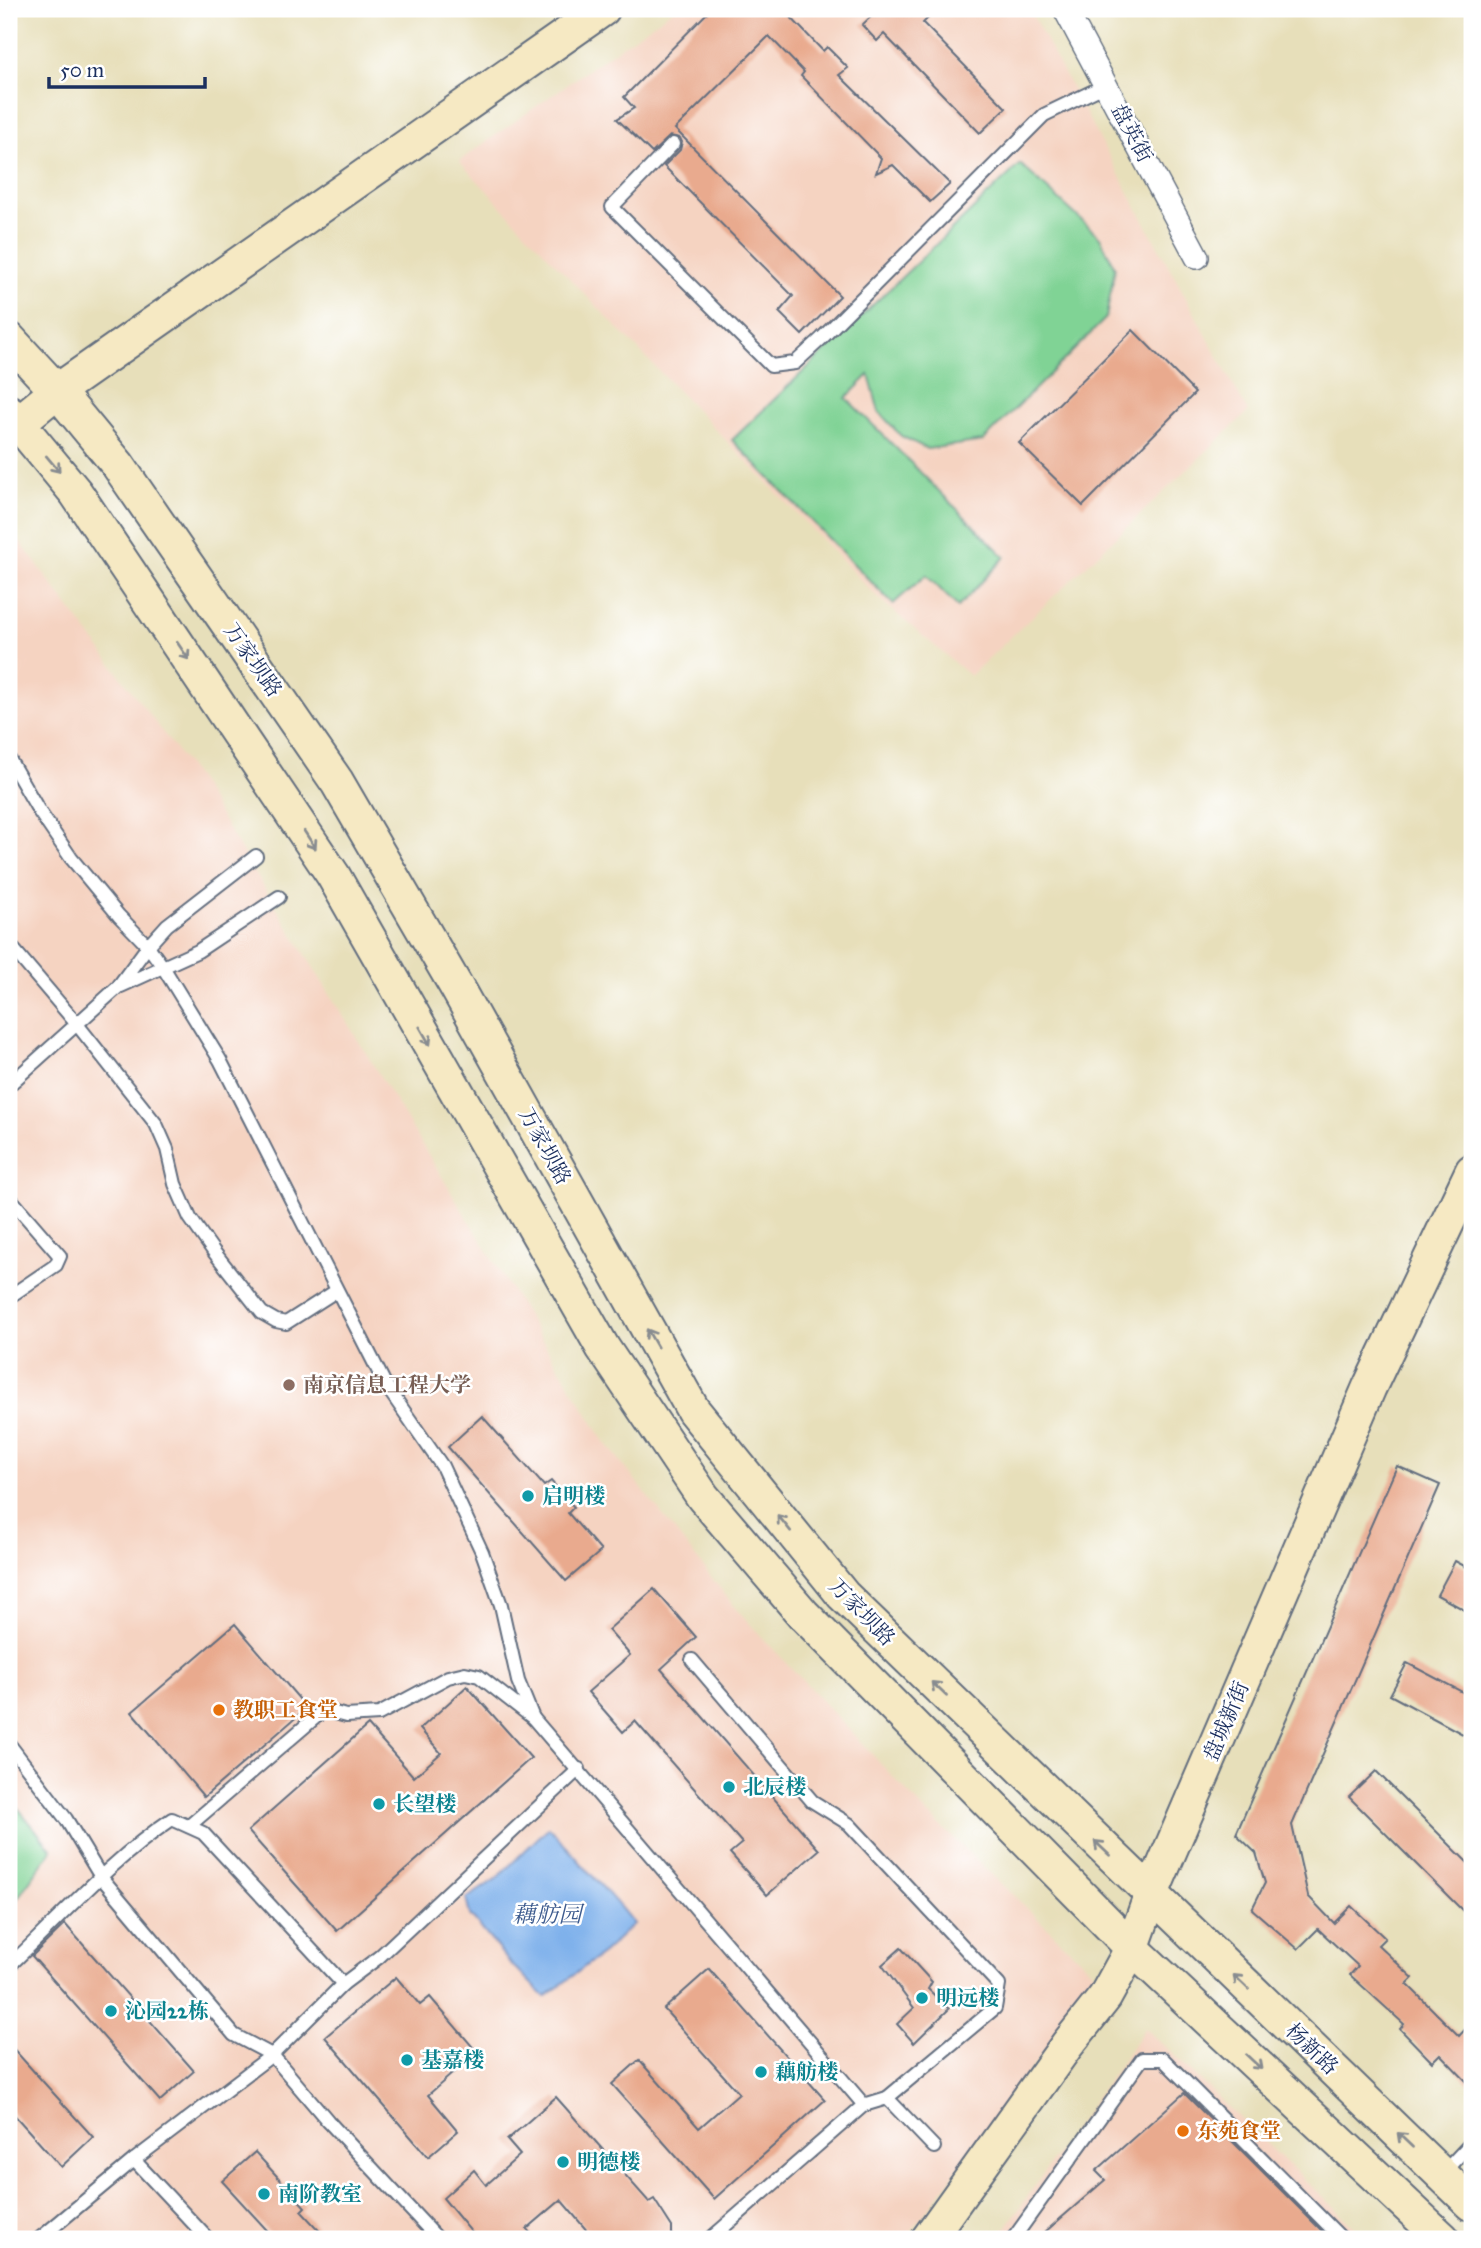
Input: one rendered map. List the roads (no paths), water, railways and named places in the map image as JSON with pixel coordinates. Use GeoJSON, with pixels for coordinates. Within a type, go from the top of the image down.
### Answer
{"type":"FeatureCollection","features":[{"type":"Feature","properties":{"kind":"main road"},"geometry":{"type":"LineString","coordinates":[[14,418],[57,391],[603,9]]}},
{"type":"Feature","properties":{"kind":"main road","name":"万家坝路"},"geometry":{"type":"LineString","coordinates":[[9,339],[57,391],[118,465],[337,782],[457,988],[693,1410],[843,1595],[1151,1895]]}},
{"type":"Feature","properties":{"kind":"main road","name":"万家坝路"},"geometry":{"type":"LineString","coordinates":[[14,418],[76,493],[333,875],[603,1348],[703,1497],[803,1614],[1132,1948]]}},
{"type":"Feature","properties":{"kind":"main road","name":"盘城新街"},"geometry":{"type":"LineString","coordinates":[[928,2239],[1067,2045],[1105,1997],[1132,1948],[1151,1895],[1369,1388],[1472,1171]]}},
{"type":"Feature","properties":{"kind":"main road","name":"杨新路"},"geometry":{"type":"LineString","coordinates":[[1151,1895],[1472,2204]]}},
{"type":"Feature","properties":{"kind":"main road"},"geometry":{"type":"LineString","coordinates":[[1132,1948],[1443,2239]]}},
{"type":"Feature","properties":{"kind":"street","name":"盘英街"},"geometry":{"type":"LineString","coordinates":[[1065,9],[1197,257]]}},
{"type":"Feature","properties":{"kind":"lane"},"geometry":{"type":"LineString","coordinates":[[673,144],[612,207],[771,366],[795,363],[1044,115],[1106,85]]}},
{"type":"Feature","properties":{"kind":"lane"},"geometry":{"type":"LineString","coordinates":[[9,759],[13,775],[71,858],[163,967],[219,1060],[385,1384],[442,1466],[481,1552],[501,1605],[518,1681],[533,1718]]}},
{"type":"Feature","properties":{"kind":"lane"},"geometry":{"type":"LineString","coordinates":[[9,1085],[117,988],[167,925],[256,856]]}},
{"type":"Feature","properties":{"kind":"lane"},"geometry":{"type":"LineString","coordinates":[[117,988],[198,951],[279,897]]}},
{"type":"Feature","properties":{"kind":"lane"},"geometry":{"type":"LineString","coordinates":[[9,944],[156,1124],[167,1149],[175,1184],[191,1218],[262,1313],[286,1323],[336,1291]]}},
{"type":"Feature","properties":{"kind":"lane"},"geometry":{"type":"LineString","coordinates":[[9,1198],[60,1256],[56,1265],[9,1297]]}},
{"type":"Feature","properties":{"kind":"lane"},"geometry":{"type":"LineString","coordinates":[[692,1660],[812,1801],[849,1824],[999,1985],[995,2008],[887,2098],[864,2105],[710,2239]]}},
{"type":"Feature","properties":{"kind":"lane"},"geometry":{"type":"LineString","coordinates":[[189,1826],[324,1710],[346,1716],[379,1714],[448,1677],[465,1673],[479,1676],[533,1718],[579,1769],[864,2105]]}},
{"type":"Feature","properties":{"kind":"lane"},"geometry":{"type":"LineString","coordinates":[[9,1744],[66,1819],[101,1877],[234,2035],[272,2055],[328,2121],[438,2239]]}},
{"type":"Feature","properties":{"kind":"lane"},"geometry":{"type":"LineString","coordinates":[[39,2239],[135,2160],[272,2055],[343,1984],[389,1948],[579,1769]]}},
{"type":"Feature","properties":{"kind":"lane"},"geometry":{"type":"LineString","coordinates":[[9,1966],[101,1877],[150,1834],[172,1819],[204,1833],[343,1984]]}},
{"type":"Feature","properties":{"kind":"lane"},"geometry":{"type":"LineString","coordinates":[[1013,2239],[1142,2059],[1163,2059],[1342,2239]]}},
{"type":"Feature","properties":{"kind":"lane"},"geometry":{"type":"LineString","coordinates":[[887,2098],[934,2147]]}},
{"type":"Feature","properties":{"kind":"lane"},"geometry":{"type":"LineString","coordinates":[[1441,2174],[1472,2142]]}},
{"type":"Feature","properties":{"kind":"lane"},"geometry":{"type":"LineString","coordinates":[[135,2160],[208,2239]]}},
{"type":"Feature","properties":{"kind":"water","name":"藕舫园"},"geometry":{"type":"Polygon","coordinates":[[[549,1827],[634,1924],[604,1952],[545,1997],[510,1963],[470,1915],[466,1899],[496,1879],[549,1827]]]}},
{"type":"Feature","properties":{"kind":"place","name":"南京信息工程大学"},"geometry":{"type":"Point","coordinates":[289,1385]}},
{"type":"Feature","properties":{"kind":"place","name":"启明楼"},"geometry":{"type":"Point","coordinates":[528,1496]}},
{"type":"Feature","properties":{"kind":"place","name":"教职工食堂"},"geometry":{"type":"Point","coordinates":[219,1710]}},
{"type":"Feature","properties":{"kind":"place","name":"北辰楼"},"geometry":{"type":"Point","coordinates":[729,1787]}},
{"type":"Feature","properties":{"kind":"place","name":"长望楼"},"geometry":{"type":"Point","coordinates":[379,1804]}},
{"type":"Feature","properties":{"kind":"place","name":"明远楼"},"geometry":{"type":"Point","coordinates":[922,1998]}},
{"type":"Feature","properties":{"kind":"place","name":"沁园22栋"},"geometry":{"type":"Point","coordinates":[111,2011]}},
{"type":"Feature","properties":{"kind":"place","name":"基嘉楼"},"geometry":{"type":"Point","coordinates":[407,2060]}},
{"type":"Feature","properties":{"kind":"place","name":"藕舫楼"},"geometry":{"type":"Point","coordinates":[761,2072]}},
{"type":"Feature","properties":{"kind":"place","name":"东苑食堂"},"geometry":{"type":"Point","coordinates":[1183,2131]}},
{"type":"Feature","properties":{"kind":"place","name":"明德楼"},"geometry":{"type":"Point","coordinates":[563,2162]}},
{"type":"Feature","properties":{"kind":"place","name":"南阶教室"},"geometry":{"type":"Point","coordinates":[264,2194]}}]}
